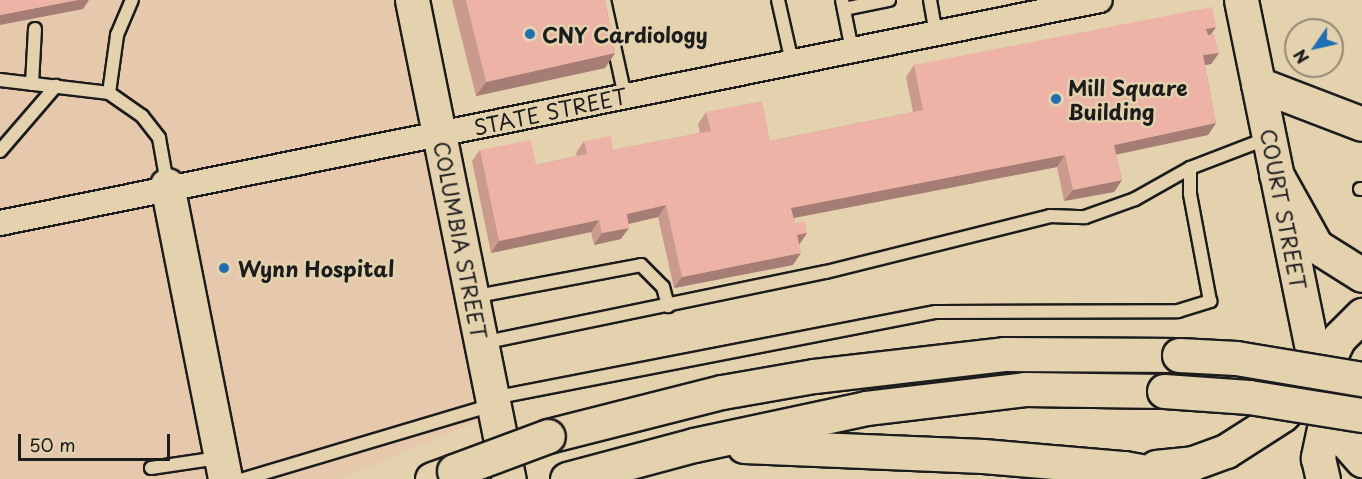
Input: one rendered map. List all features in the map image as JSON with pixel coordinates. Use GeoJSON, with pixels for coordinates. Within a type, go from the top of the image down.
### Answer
{"type":"FeatureCollection","features":[{"type":"Feature","properties":{"kind":"main road","name":"COLUMBIA STREET"},"geometry":{"type":"LineString","coordinates":[[412,0],[509,479]]}},
{"type":"Feature","properties":{"kind":"main road","name":"COURT STREET"},"geometry":{"type":"LineString","coordinates":[[1241,0],[1326,418],[1318,458],[1323,479]]}},
{"type":"Feature","properties":{"kind":"main road"},"geometry":{"type":"LineString","coordinates":[[1258,84],[1362,124]]}},
{"type":"Feature","properties":{"kind":"main road"},"geometry":{"type":"LineString","coordinates":[[1276,174],[1316,246],[1362,274]]}},
{"type":"Feature","properties":{"kind":"main road"},"geometry":{"type":"LineString","coordinates":[[167,185],[230,472]]}},
{"type":"Feature","properties":{"kind":"main road"},"geometry":{"type":"LineString","coordinates":[[1124,468],[1193,463],[1226,451],[1282,415],[1317,380],[1339,338],[1362,315]]}},
{"type":"Feature","properties":{"kind":"main road"},"geometry":{"type":"LineString","coordinates":[[443,475],[548,436],[722,392],[814,376],[1004,354],[1179,355],[1236,358],[1362,379]]}},
{"type":"Feature","properties":{"kind":"main road"},"geometry":{"type":"LineString","coordinates":[[1317,380],[1362,433]]}},
{"type":"Feature","properties":{"kind":"main road"},"geometry":{"type":"LineString","coordinates":[[567,479],[694,445],[947,397],[1025,389],[1164,391],[1249,397],[1362,415]]}},
{"type":"Feature","properties":{"kind":"main road","name":"COURT STREET"},"geometry":{"type":"LineString","coordinates":[[1326,418],[1362,460]]}},
{"type":"Feature","properties":{"kind":"main road"},"geometry":{"type":"LineString","coordinates":[[694,445],[890,449],[1124,468],[1184,479]]}},
{"type":"Feature","properties":{"kind":"street","name":"STATE STREET"},"geometry":{"type":"LineString","coordinates":[[0,223],[167,185],[440,134],[1100,0]]}},
{"type":"Feature","properties":{"kind":"lane"},"geometry":{"type":"LineString","coordinates":[[109,93],[117,35],[132,0]]}},
{"type":"Feature","properties":{"kind":"lane"},"geometry":{"type":"LineString","coordinates":[[604,0],[625,96]]}},
{"type":"Feature","properties":{"kind":"lane"},"geometry":{"type":"LineString","coordinates":[[777,0],[792,62]]}},
{"type":"Feature","properties":{"kind":"lane"},"geometry":{"type":"LineString","coordinates":[[852,50],[843,5],[889,0]]}},
{"type":"Feature","properties":{"kind":"lane"},"geometry":{"type":"LineString","coordinates":[[930,0],[936,33]]}},
{"type":"Feature","properties":{"kind":"lane"},"geometry":{"type":"LineString","coordinates":[[32,84],[35,29]]}},
{"type":"Feature","properties":{"kind":"lane"},"geometry":{"type":"LineString","coordinates":[[0,80],[109,93],[142,116],[159,138],[167,185]]}},
{"type":"Feature","properties":{"kind":"lane"},"geometry":{"type":"LineString","coordinates":[[0,152],[56,86]]}},
{"type":"Feature","properties":{"kind":"lane"},"geometry":{"type":"LineString","coordinates":[[481,343],[668,306],[1050,216],[1085,218],[1120,206],[1190,168],[1269,137]]}},
{"type":"Feature","properties":{"kind":"lane"},"geometry":{"type":"LineString","coordinates":[[151,468],[230,472],[494,401],[936,312],[1178,311],[1210,301],[1190,194],[1190,168]]}},
{"type":"Feature","properties":{"kind":"lane"},"geometry":{"type":"LineString","coordinates":[[472,297],[641,265],[663,286],[668,306]]}},
{"type":"Feature","properties":{"kind":"shaded area","name":"Wynn Hospital"},"geometry":{"type":"Polygon","coordinates":[[[0,0],[393,0],[478,421],[341,479],[0,479],[0,0]]]}},
{"type":"Feature","properties":{"kind":"building"},"geometry":{"type":"Polygon","coordinates":[[[0,0],[77,0],[0,15],[0,0]]]}},
{"type":"Feature","properties":{"kind":"building","name":"CNY Cardiology"},"geometry":{"type":"Polygon","coordinates":[[[466,0],[605,0],[615,53],[486,82],[466,0]]]}},
{"type":"Feature","properties":{"kind":"building"},"geometry":{"type":"Polygon","coordinates":[[[1212,7],[1216,27],[1206,29],[1208,35],[1214,34],[1219,53],[1203,55],[1216,123],[1114,145],[1122,180],[1073,190],[1065,155],[791,208],[795,223],[805,221],[807,233],[797,235],[801,253],[682,277],[666,205],[627,214],[629,228],[602,233],[599,220],[499,241],[480,150],[531,140],[536,165],[587,154],[584,141],[611,136],[613,150],[711,131],[706,112],[762,101],[770,141],[923,110],[914,65],[1212,7]]]}},
{"type":"Feature","properties":{"kind":"place","name":"CNY Cardiology"},"geometry":{"type":"Point","coordinates":[530,34]}},
{"type":"Feature","properties":{"kind":"place","name":"Mill Square Building"},"geometry":{"type":"Point","coordinates":[1056,99]}},
{"type":"Feature","properties":{"kind":"place","name":"Wynn Hospital"},"geometry":{"type":"Point","coordinates":[224,268]}}]}
